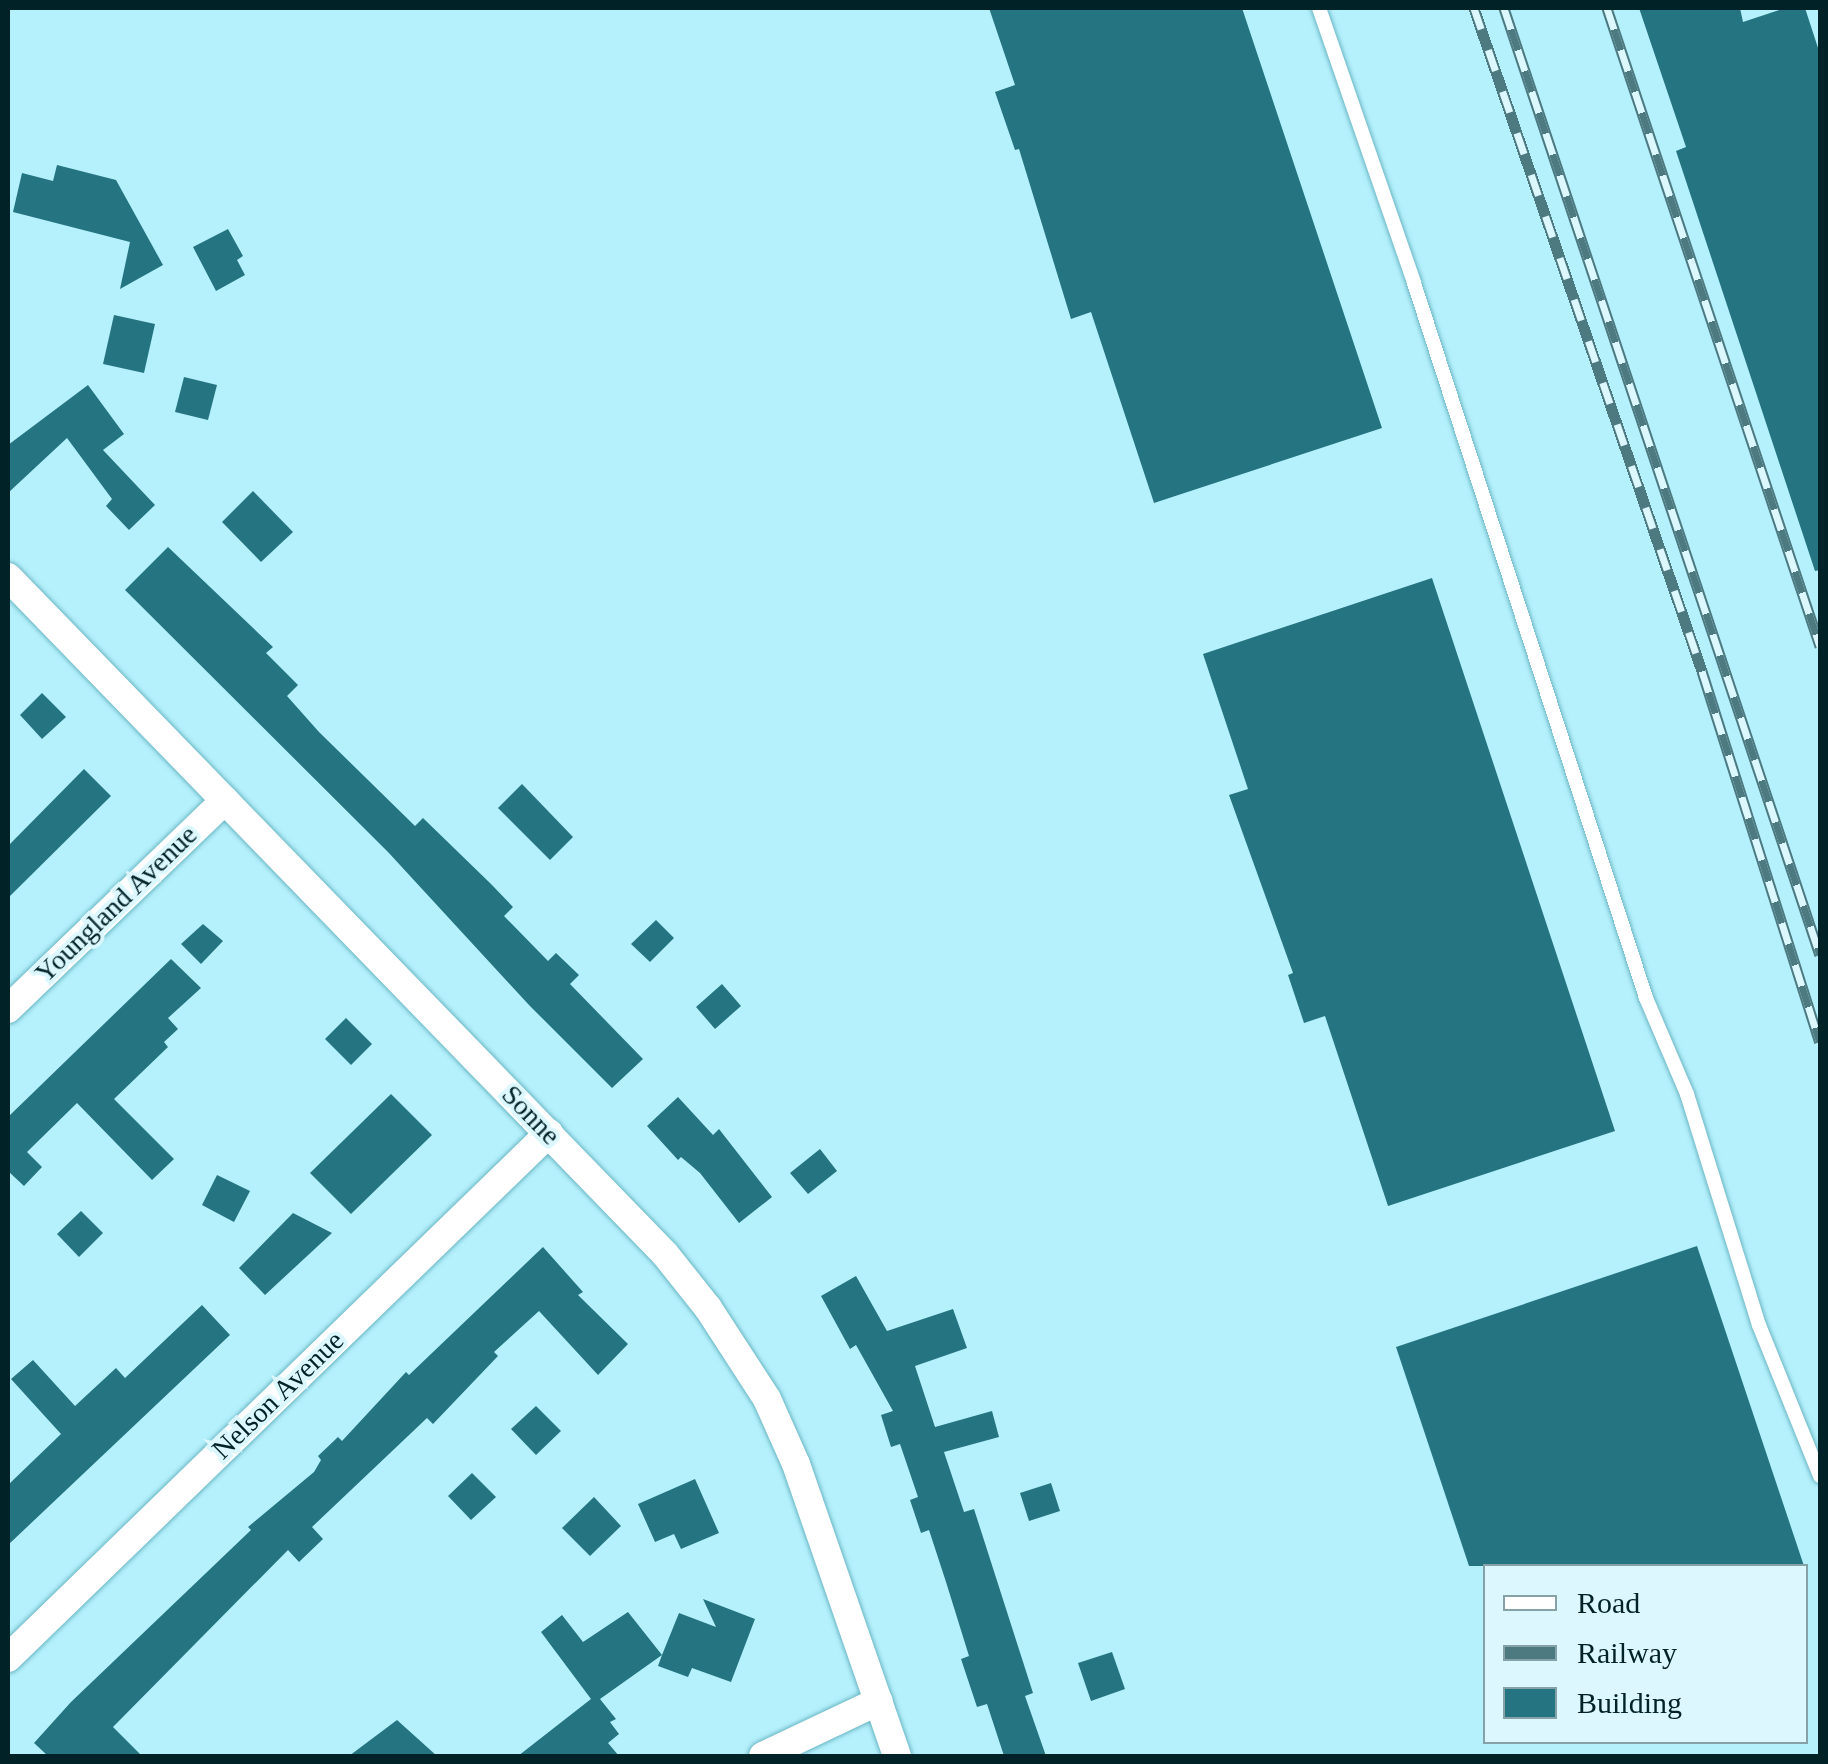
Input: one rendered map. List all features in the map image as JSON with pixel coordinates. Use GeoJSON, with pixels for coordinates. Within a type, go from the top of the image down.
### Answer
{"type":"FeatureCollection","features":[{"type":"Feature","properties":{"kind":"street","name":"Sonne"},"geometry":{"type":"LineString","coordinates":[[8,577],[665,1254],[734,1344],[768,1399],[796,1464],[897,1756]]}},
{"type":"Feature","properties":{"kind":"street","name":"Youngland Avenue"},"geometry":{"type":"LineString","coordinates":[[8,1009],[224,800]]}},
{"type":"Feature","properties":{"kind":"street","name":"Nelson Avenue"},"geometry":{"type":"LineString","coordinates":[[8,1658],[549,1133]]}},
{"type":"Feature","properties":{"kind":"street"},"geometry":{"type":"LineString","coordinates":[[763,1756],[879,1701]]}},
{"type":"Feature","properties":{"kind":"lane"},"geometry":{"type":"LineString","coordinates":[[1319,8],[1414,283],[1646,998],[1687,1094],[1759,1326],[1820,1476]]}},
{"type":"Feature","properties":{"kind":"building"},"geometry":{"type":"Polygon","coordinates":[[[989,8],[1242,8],[1382,428],[1154,503],[1091,312],[1071,319],[1019,149],[1015,150],[995,92],[1015,85],[989,8]]]}},
{"type":"Feature","properties":{"kind":"building"},"geometry":{"type":"Polygon","coordinates":[[[1639,8],[1740,8],[1743,22],[1785,8],[1805,8],[1820,54],[1820,570],[1815,571],[1676,151],[1686,147],[1639,8]]]}},
{"type":"Feature","properties":{"kind":"building"},"geometry":{"type":"Polygon","coordinates":[[[57,165],[116,180],[163,265],[120,289],[130,242],[13,212],[22,173],[53,181],[57,165]]]}},
{"type":"Feature","properties":{"kind":"building"},"geometry":{"type":"Polygon","coordinates":[[[228,229],[243,256],[237,260],[245,275],[216,291],[193,247],[228,229]]]}},
{"type":"Feature","properties":{"kind":"building"},"geometry":{"type":"Polygon","coordinates":[[[114,315],[155,324],[144,373],[103,364],[114,315]]]}},
{"type":"Feature","properties":{"kind":"building"},"geometry":{"type":"Polygon","coordinates":[[[184,377],[217,385],[208,420],[175,412],[184,377]]]}},
{"type":"Feature","properties":{"kind":"building"},"geometry":{"type":"Polygon","coordinates":[[[88,385],[124,434],[103,450],[155,505],[129,530],[106,506],[112,499],[67,438],[8,493],[8,445],[88,385]]]}},
{"type":"Feature","properties":{"kind":"building"},"geometry":{"type":"Polygon","coordinates":[[[253,491],[293,532],[261,562],[222,522],[253,491]]]}},
{"type":"Feature","properties":{"kind":"building"},"geometry":{"type":"Polygon","coordinates":[[[168,547],[273,647],[266,653],[298,685],[287,696],[319,732],[415,826],[423,818],[491,884],[513,907],[504,916],[548,961],[556,953],[579,975],[570,984],[643,1059],[612,1088],[529,1005],[388,852],[125,590],[168,547]]]}},
{"type":"Feature","properties":{"kind":"building"},"geometry":{"type":"Polygon","coordinates":[[[1432,578],[1615,1131],[1388,1206],[1325,1016],[1304,1023],[1288,975],[1293,973],[1229,795],[1248,789],[1203,654],[1432,578]]]}},
{"type":"Feature","properties":{"kind":"building"},"geometry":{"type":"Polygon","coordinates":[[[42,693],[66,717],[42,739],[20,715],[42,693]]]}},
{"type":"Feature","properties":{"kind":"building"},"geometry":{"type":"Polygon","coordinates":[[[84,769],[111,796],[8,898],[8,846],[84,769]]]}},
{"type":"Feature","properties":{"kind":"building"},"geometry":{"type":"Polygon","coordinates":[[[522,784],[573,837],[550,860],[498,808],[522,784]]]}},
{"type":"Feature","properties":{"kind":"building"},"geometry":{"type":"Polygon","coordinates":[[[656,920],[674,938],[650,962],[631,944],[656,920]]]}},
{"type":"Feature","properties":{"kind":"building"},"geometry":{"type":"Polygon","coordinates":[[[203,924],[223,941],[201,964],[181,944],[203,924]]]}},
{"type":"Feature","properties":{"kind":"building"},"geometry":{"type":"Polygon","coordinates":[[[171,959],[201,988],[168,1018],[178,1029],[164,1042],[168,1047],[114,1099],[174,1159],[152,1180],[77,1103],[27,1152],[42,1167],[24,1186],[8,1171],[8,1117],[171,959]]]}},
{"type":"Feature","properties":{"kind":"building"},"geometry":{"type":"Polygon","coordinates":[[[722,984],[741,1006],[715,1029],[696,1007],[722,984]]]}},
{"type":"Feature","properties":{"kind":"building"},"geometry":{"type":"Polygon","coordinates":[[[346,1018],[372,1044],[351,1065],[325,1039],[346,1018]]]}},
{"type":"Feature","properties":{"kind":"building"},"geometry":{"type":"Polygon","coordinates":[[[391,1094],[432,1135],[351,1214],[310,1173],[391,1094]]]}},
{"type":"Feature","properties":{"kind":"building"},"geometry":{"type":"Polygon","coordinates":[[[678,1097],[713,1135],[719,1129],[772,1197],[739,1223],[700,1173],[681,1157],[678,1160],[647,1126],[678,1097]]]}},
{"type":"Feature","properties":{"kind":"building"},"geometry":{"type":"Polygon","coordinates":[[[820,1149],[837,1171],[808,1194],[790,1173],[820,1149]]]}},
{"type":"Feature","properties":{"kind":"building"},"geometry":{"type":"Polygon","coordinates":[[[217,1175],[250,1191],[234,1222],[202,1205],[217,1175]]]}},
{"type":"Feature","properties":{"kind":"building"},"geometry":{"type":"Polygon","coordinates":[[[81,1211],[103,1233],[79,1257],[57,1234],[81,1211]]]}},
{"type":"Feature","properties":{"kind":"building"},"geometry":{"type":"Polygon","coordinates":[[[293,1213],[332,1233],[265,1295],[239,1268],[293,1213]]]}},
{"type":"Feature","properties":{"kind":"building"},"geometry":{"type":"Polygon","coordinates":[[[1697,1246],[1803,1564],[1469,1566],[1396,1347],[1697,1246]]]}},
{"type":"Feature","properties":{"kind":"building"},"geometry":{"type":"Polygon","coordinates":[[[543,1247],[583,1292],[578,1295],[628,1344],[598,1375],[539,1311],[494,1352],[498,1356],[433,1424],[427,1418],[312,1527],[323,1539],[299,1562],[288,1550],[113,1727],[142,1756],[48,1756],[34,1743],[71,1702],[251,1530],[248,1527],[314,1472],[321,1460],[318,1456],[338,1437],[342,1441],[406,1372],[409,1375],[543,1247]]]}},
{"type":"Feature","properties":{"kind":"building"},"geometry":{"type":"Polygon","coordinates":[[[856,1276],[887,1331],[953,1309],[967,1348],[915,1366],[935,1427],[992,1411],[999,1437],[944,1452],[964,1512],[974,1509],[1033,1693],[1025,1696],[1046,1756],[1004,1756],[987,1704],[977,1707],[961,1659],[969,1656],[929,1530],[921,1533],[910,1500],[918,1497],[900,1444],[891,1447],[881,1415],[893,1411],[856,1345],[850,1349],[821,1296],[856,1276]]]}},
{"type":"Feature","properties":{"kind":"building"},"geometry":{"type":"Polygon","coordinates":[[[202,1305],[230,1335],[8,1545],[8,1485],[61,1434],[11,1379],[33,1360],[75,1406],[116,1368],[125,1378],[202,1305]]]}},
{"type":"Feature","properties":{"kind":"building"},"geometry":{"type":"Polygon","coordinates":[[[536,1406],[561,1431],[536,1455],[511,1429],[536,1406]]]}},
{"type":"Feature","properties":{"kind":"building"},"geometry":{"type":"Polygon","coordinates":[[[472,1473],[496,1497],[471,1520],[448,1496],[472,1473]]]}},
{"type":"Feature","properties":{"kind":"building"},"geometry":{"type":"Polygon","coordinates":[[[695,1479],[719,1533],[681,1549],[674,1534],[655,1542],[638,1504],[695,1479]]]}},
{"type":"Feature","properties":{"kind":"building"},"geometry":{"type":"Polygon","coordinates":[[[1051,1483],[1060,1511],[1029,1521],[1020,1493],[1051,1483]]]}},
{"type":"Feature","properties":{"kind":"building"},"geometry":{"type":"Polygon","coordinates":[[[594,1497],[621,1526],[590,1556],[562,1528],[594,1497]]]}},
{"type":"Feature","properties":{"kind":"building"},"geometry":{"type":"Polygon","coordinates":[[[703,1599],[755,1619],[731,1682],[692,1668],[688,1677],[658,1666],[679,1613],[716,1627],[703,1599]]]}},
{"type":"Feature","properties":{"kind":"building"},"geometry":{"type":"Polygon","coordinates":[[[628,1612],[662,1655],[600,1699],[616,1719],[610,1722],[619,1734],[608,1743],[619,1756],[518,1756],[591,1699],[541,1632],[562,1615],[583,1642],[628,1612]]]}},
{"type":"Feature","properties":{"kind":"building"},"geometry":{"type":"Polygon","coordinates":[[[1112,1652],[1125,1689],[1091,1701],[1078,1663],[1112,1652]]]}},
{"type":"Feature","properties":{"kind":"building"},"geometry":{"type":"Polygon","coordinates":[[[397,1720],[437,1756],[349,1756],[397,1720]]]}},
{"type":"Feature","properties":{"kind":"railway"},"geometry":{"type":"LineString","coordinates":[[1474,8],[1702,671],[1820,1042]]}},
{"type":"Feature","properties":{"kind":"railway"},"geometry":{"type":"LineString","coordinates":[[1504,8],[1820,955]]}},
{"type":"Feature","properties":{"kind":"railway"},"geometry":{"type":"LineString","coordinates":[[1607,8],[1820,646]]}}]}
